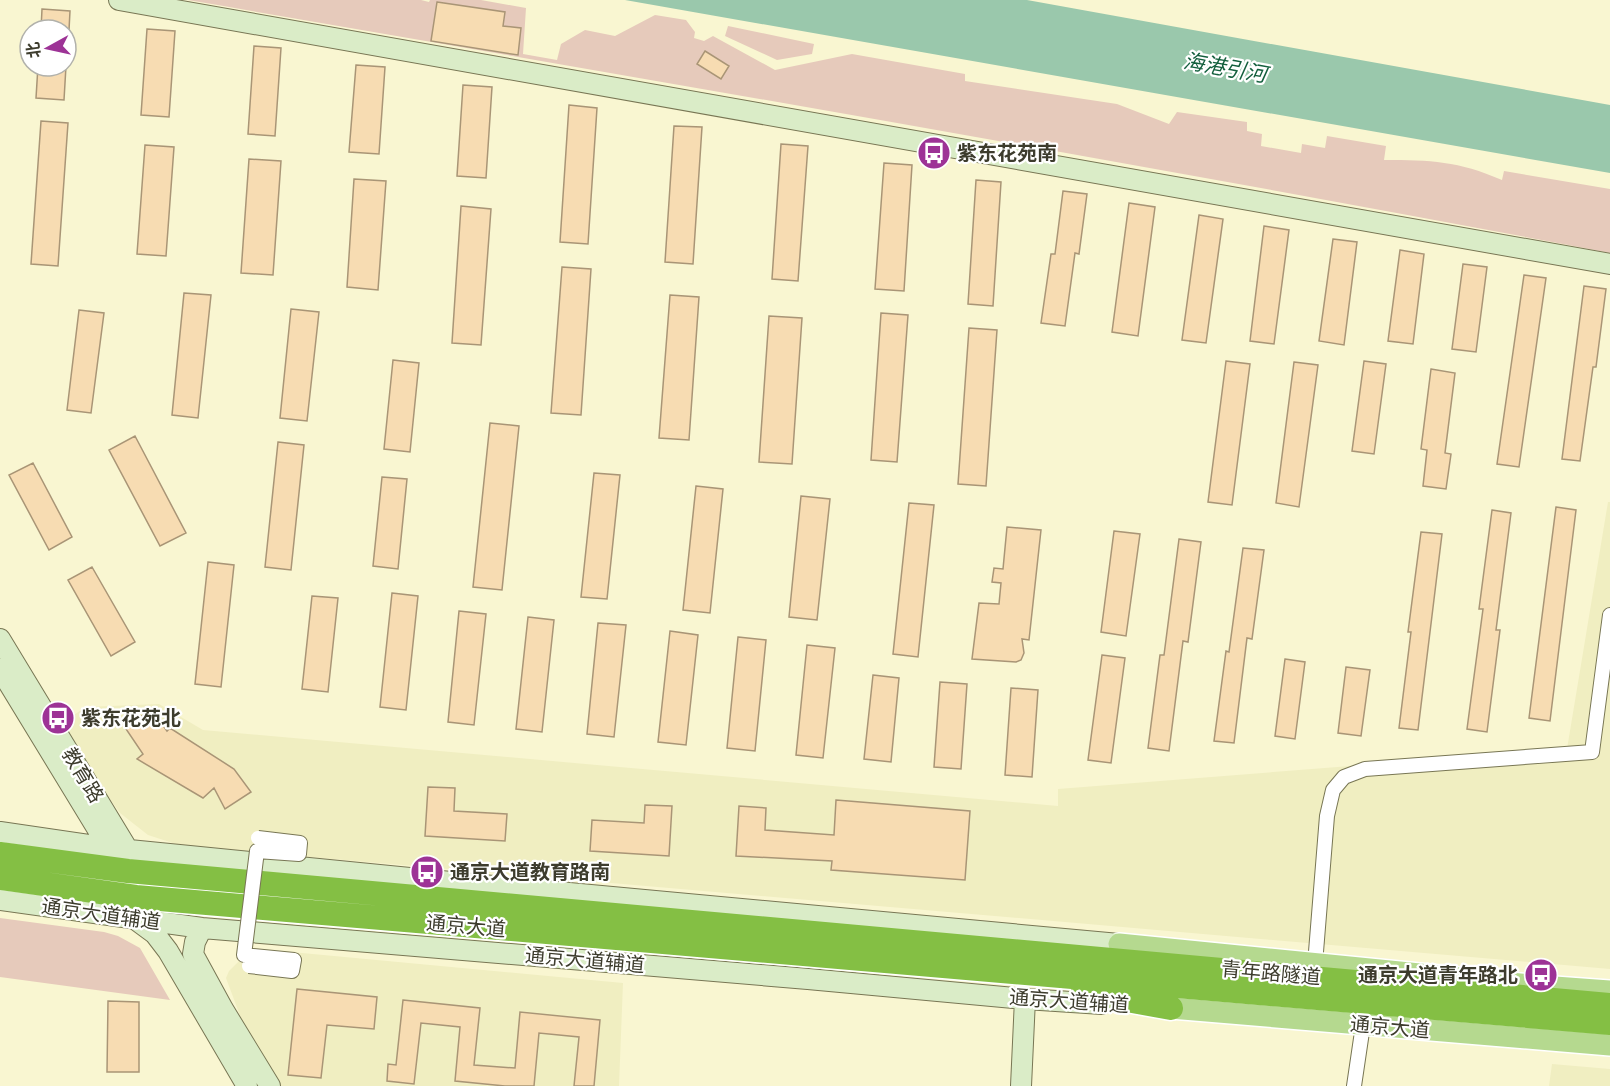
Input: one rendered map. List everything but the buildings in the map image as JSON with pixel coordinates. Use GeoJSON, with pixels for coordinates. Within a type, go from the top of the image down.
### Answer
{"type":"FeatureCollection","features":[{"type":"Feature","properties":{"kind":"highway","name":"通京大道"},"geometry":{"type":"LineString","coordinates":[[0,854],[128,871],[932,942]]}},
{"type":"Feature","properties":{"kind":"highway","name":"通京大道"},"geometry":{"type":"LineString","coordinates":[[0,878],[136,897],[933,966]]}},
{"type":"Feature","properties":{"kind":"highway"},"geometry":{"type":"LineString","coordinates":[[932,942],[1119,944]]}},
{"type":"Feature","properties":{"kind":"highway","name":"青年路隧道"},"geometry":{"type":"LineString","coordinates":[[932,942],[1610,1005]]}},
{"type":"Feature","properties":{"kind":"highway"},"geometry":{"type":"LineString","coordinates":[[933,966],[1171,1008]]}},
{"type":"Feature","properties":{"kind":"highway","name":"青年路隧道"},"geometry":{"type":"LineString","coordinates":[[933,966],[1610,1023]]}},
{"type":"Feature","properties":{"kind":"main road"},"geometry":{"type":"LineString","coordinates":[[1119,944],[1610,991]]}},
{"type":"Feature","properties":{"kind":"main road","name":"通京大道"},"geometry":{"type":"LineString","coordinates":[[1171,1008],[1610,1045]]}},
{"type":"Feature","properties":{"kind":"street"},"geometry":{"type":"LineString","coordinates":[[119,0],[1610,264]]}},
{"type":"Feature","properties":{"kind":"street"},"geometry":{"type":"LineString","coordinates":[[1314,964],[1327,816],[1333,790],[1344,777],[1365,769],[1592,752],[1610,615]]}},
{"type":"Feature","properties":{"kind":"street","name":"教育路"},"geometry":{"type":"LineString","coordinates":[[0,639],[119,849]]}},
{"type":"Feature","properties":{"kind":"street","name":"教育路"},"geometry":{"type":"LineString","coordinates":[[0,669],[119,849]]}},
{"type":"Feature","properties":{"kind":"street"},"geometry":{"type":"LineString","coordinates":[[0,832],[119,849],[1119,944]]}},
{"type":"Feature","properties":{"kind":"street"},"geometry":{"type":"LineString","coordinates":[[249,966],[292,971],[294,960],[243,955],[257,851],[299,854],[300,843],[258,838]]}},
{"type":"Feature","properties":{"kind":"street","name":"通京大道辅道"},"geometry":{"type":"LineString","coordinates":[[0,900],[202,928],[1026,999],[1171,1008]]}},
{"type":"Feature","properties":{"kind":"street"},"geometry":{"type":"LineString","coordinates":[[134,918],[155,934],[168,951],[247,1086]]}},
{"type":"Feature","properties":{"kind":"street"},"geometry":{"type":"LineString","coordinates":[[202,928],[195,942],[193,954],[270,1086]]}},
{"type":"Feature","properties":{"kind":"street"},"geometry":{"type":"LineString","coordinates":[[1021,1086],[1026,999]]}},
{"type":"Feature","properties":{"kind":"street"},"geometry":{"type":"LineString","coordinates":[[1354,1086],[1363,1025]]}},
{"type":"Feature","properties":{"kind":"shaded area"},"geometry":{"type":"Polygon","coordinates":[[[188,0],[421,0],[429,2],[430,0],[481,0],[526,8],[523,54],[557,60],[561,44],[585,30],[615,36],[655,15],[686,20],[695,32],[694,38],[704,41],[713,36],[775,70],[852,54],[965,74],[965,81],[1117,104],[1169,124],[1177,112],[1247,122],[1247,131],[1262,134],[1261,146],[1301,153],[1302,144],[1325,148],[1327,136],[1386,146],[1384,160],[1416,160],[1458,165],[1502,180],[1504,171],[1610,189],[1610,253],[1077,155],[188,0]]]}},
{"type":"Feature","properties":{"kind":"shaded area"},"geometry":{"type":"Polygon","coordinates":[[[728,26],[814,44],[812,54],[777,60],[725,36],[728,26]]]}},
{"type":"Feature","properties":{"kind":"shaded area"},"geometry":{"type":"Polygon","coordinates":[[[1608,502],[1610,502],[1610,969],[182,846],[148,835],[120,813],[63,722],[86,707],[159,704],[203,730],[1058,806],[1058,789],[1567,749],[1608,502]]]}},
{"type":"Feature","properties":{"kind":"shaded area"},"geometry":{"type":"Polygon","coordinates":[[[0,918],[104,932],[118,936],[140,948],[170,1000],[0,977],[0,918]]]}},
{"type":"Feature","properties":{"kind":"shaded area"},"geometry":{"type":"Polygon","coordinates":[[[270,950],[623,983],[619,1086],[281,1086],[245,1029],[226,978],[229,971],[239,961],[270,950]]]}},
{"type":"Feature","properties":{"kind":"shaded area"},"geometry":{"type":"Polygon","coordinates":[[[1552,1064],[1610,1069],[1610,1086],[1549,1086],[1552,1064]]]}},
{"type":"Feature","properties":{"kind":"water","name":"海港引河"},"geometry":{"type":"Polygon","coordinates":[[[625,0],[1027,0],[1610,105],[1610,173],[625,0]]]}},
{"type":"Feature","properties":{"kind":"place","name":"紫东花苑南"},"geometry":{"type":"Point","coordinates":[934,153]}},
{"type":"Feature","properties":{"kind":"place","name":"紫东花苑北"},"geometry":{"type":"Point","coordinates":[58,718]}},
{"type":"Feature","properties":{"kind":"place","name":"通京大道教育路南"},"geometry":{"type":"Point","coordinates":[427,872]}},
{"type":"Feature","properties":{"kind":"place","name":"通京大道青年路北"},"geometry":{"type":"Point","coordinates":[1541,975]}}]}
